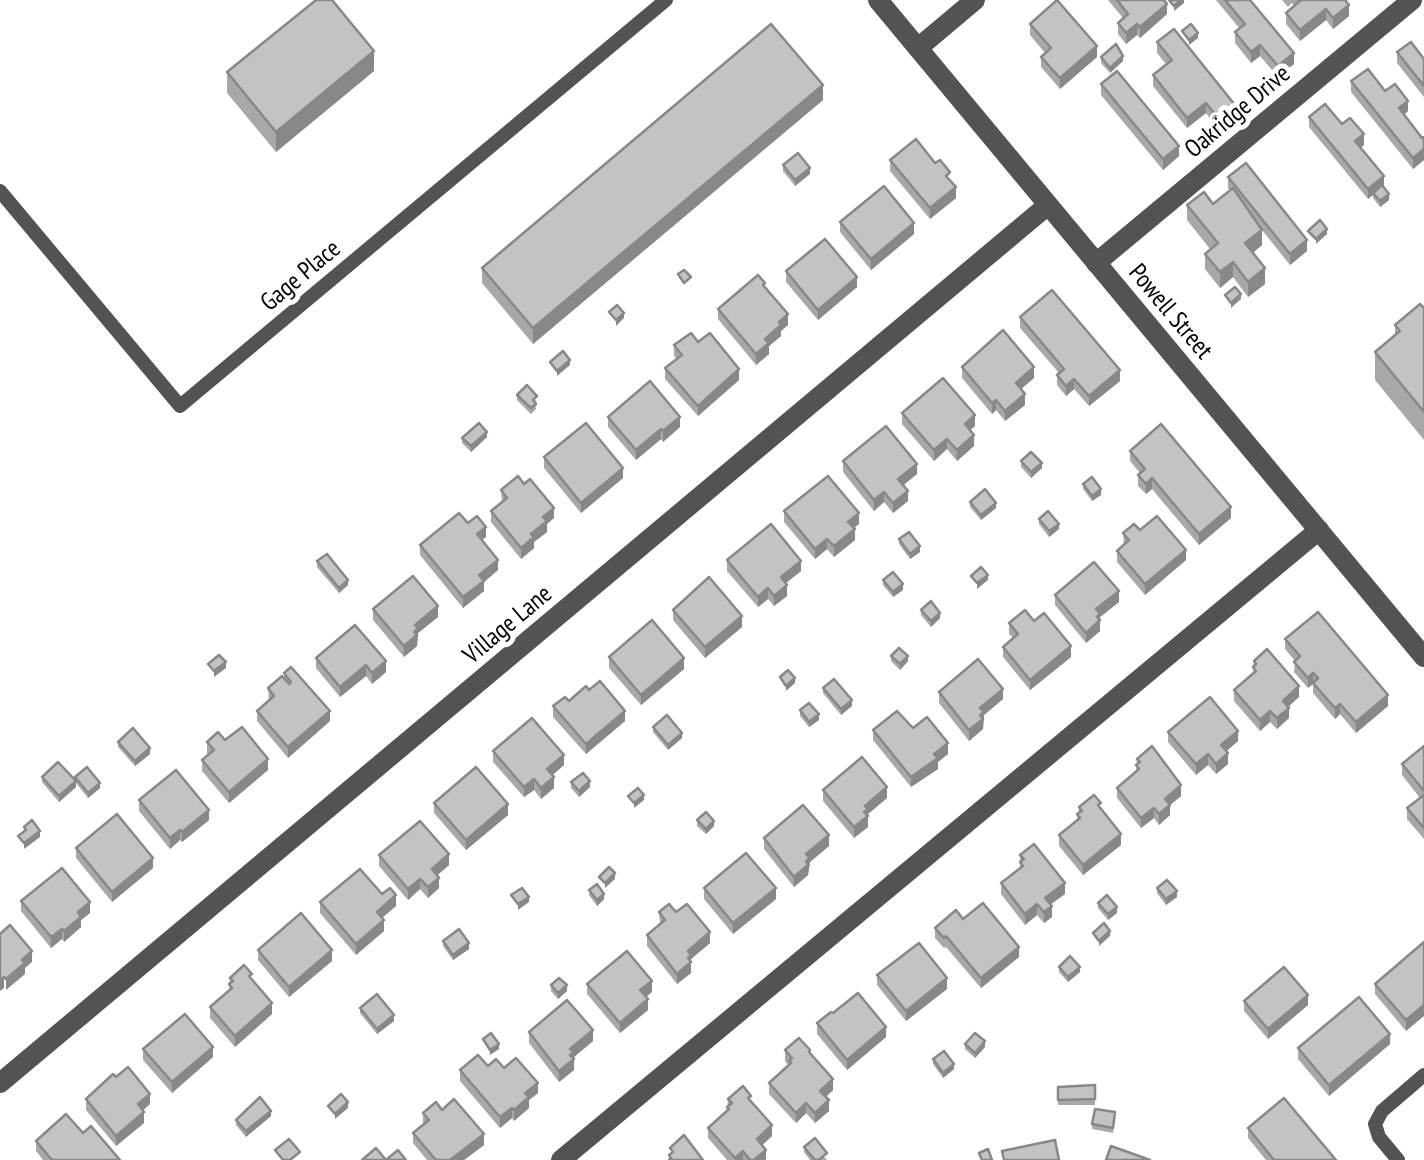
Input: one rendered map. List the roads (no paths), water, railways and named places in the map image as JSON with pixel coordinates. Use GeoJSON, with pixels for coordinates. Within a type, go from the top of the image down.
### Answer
{"type":"FeatureCollection","features":[{"type":"Feature","properties":{"kind":"street","name":"Powell Street"},"geometry":{"type":"LineString","coordinates":[[878,0],[1424,657]]}},
{"type":"Feature","properties":{"kind":"street"},"geometry":{"type":"LineString","coordinates":[[918,48],[975,0]]}},
{"type":"Feature","properties":{"kind":"street","name":"Oakridge Drive"},"geometry":{"type":"LineString","coordinates":[[1096,263],[1412,0]]}},
{"type":"Feature","properties":{"kind":"street","name":"Village Lane"},"geometry":{"type":"LineString","coordinates":[[0,1083],[1048,206]]}},
{"type":"Feature","properties":{"kind":"street"},"geometry":{"type":"LineString","coordinates":[[561,1160],[1319,530]]}},
{"type":"Feature","properties":{"kind":"lane","name":"Gage Place"},"geometry":{"type":"LineString","coordinates":[[0,191],[180,406],[666,0]]}},
{"type":"Feature","properties":{"kind":"lane"},"geometry":{"type":"LineString","coordinates":[[1398,1160],[1379,1137],[1374,1124],[1382,1110],[1424,1075]]}}]}
